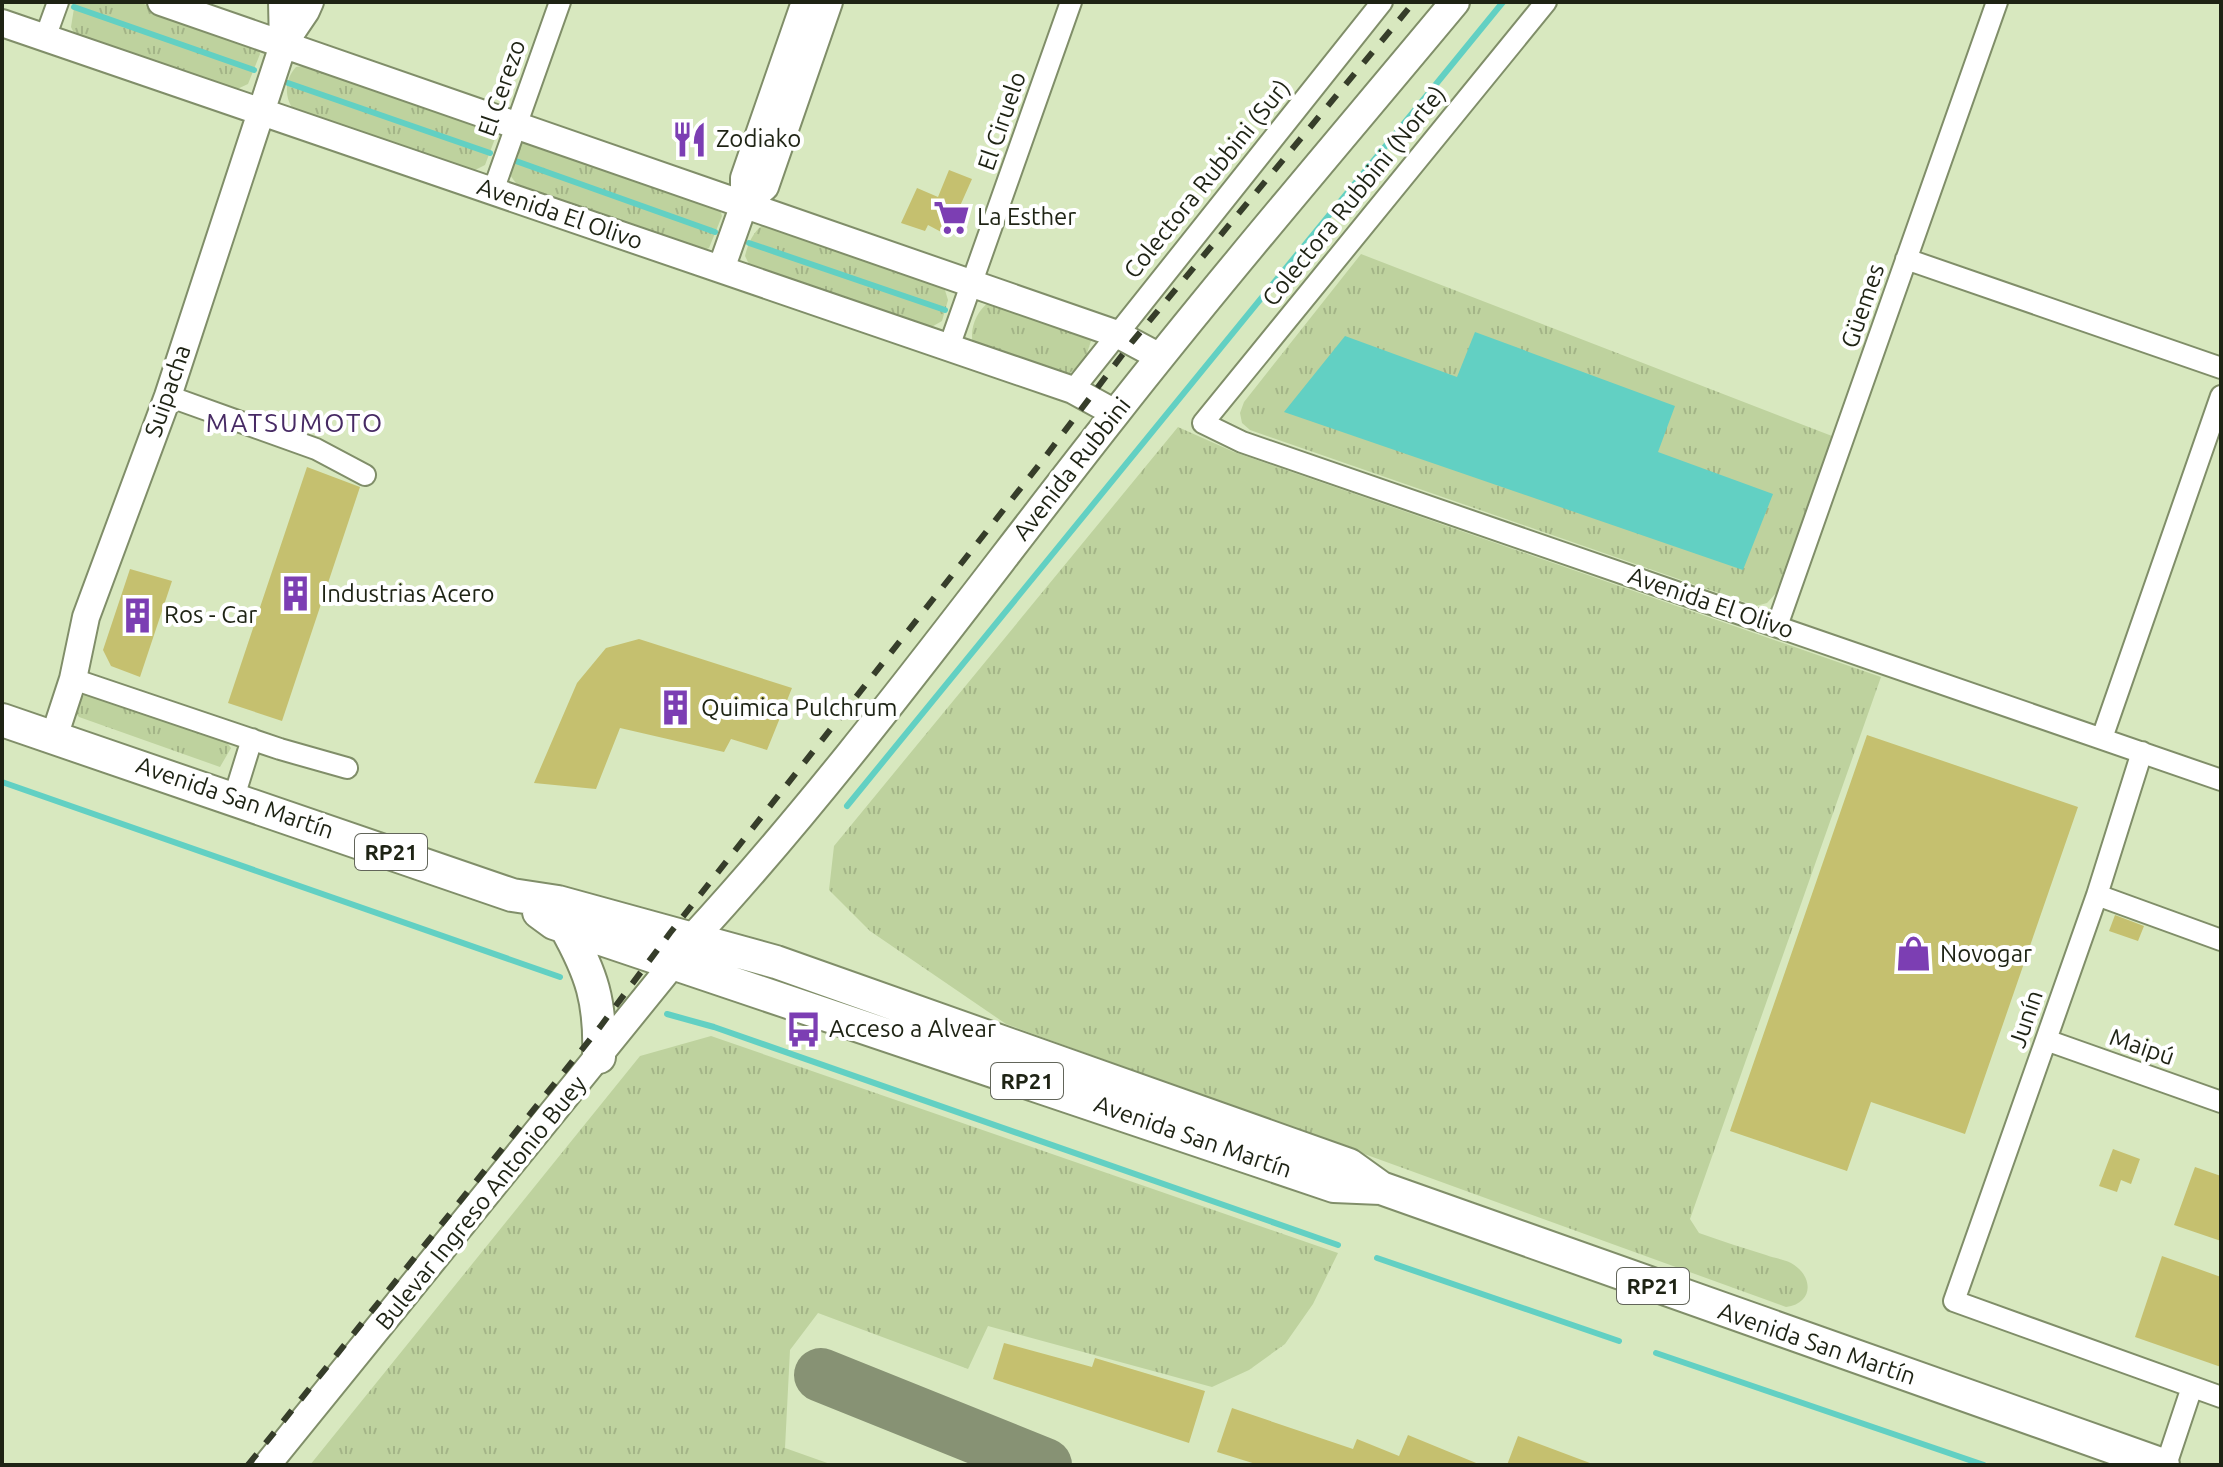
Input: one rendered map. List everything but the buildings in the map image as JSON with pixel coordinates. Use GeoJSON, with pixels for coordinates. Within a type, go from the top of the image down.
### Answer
{"type":"FeatureCollection","features":[{"type":"Feature","properties":{"kind":"main road","name":"Avenida Rubbini"},"geometry":{"type":"LineString","coordinates":[[684,951],[849,754],[1160,357],[1455,2]]}},
{"type":"Feature","properties":{"kind":"main road","name":"Avenida San Martín"},"geometry":{"type":"LineString","coordinates":[[2,720],[234,797],[512,895],[558,902],[684,951]]}},
{"type":"Feature","properties":{"kind":"main road","name":"Avenida San Martín"},"geometry":{"type":"LineString","coordinates":[[512,895],[554,923],[565,926],[684,951],[776,962],[1349,1165],[1381,1188],[2165,1465]]}},
{"type":"Feature","properties":{"kind":"main road"},"geometry":{"type":"LineString","coordinates":[[565,926],[593,983],[600,1027],[599,1057]]}},
{"type":"Feature","properties":{"kind":"street"},"geometry":{"type":"LineString","coordinates":[[45,38],[58,2]]}},
{"type":"Feature","properties":{"kind":"street"},"geometry":{"type":"LineString","coordinates":[[161,2],[1117,334],[1160,357]]}},
{"type":"Feature","properties":{"kind":"street"},"geometry":{"type":"LineString","coordinates":[[282,2],[283,45]]}},
{"type":"Feature","properties":{"kind":"street"},"geometry":{"type":"LineString","coordinates":[[283,45],[310,2]]}},
{"type":"Feature","properties":{"kind":"street","name":"El Cerezo"},"geometry":{"type":"LineString","coordinates":[[493,191],[560,2]]}},
{"type":"Feature","properties":{"kind":"street"},"geometry":{"type":"LineString","coordinates":[[721,269],[744,204],[744,178],[805,2]]}},
{"type":"Feature","properties":{"kind":"street"},"geometry":{"type":"LineString","coordinates":[[744,204],[765,187],[829,2]]}},
{"type":"Feature","properties":{"kind":"street","name":"El Ciruelo"},"geometry":{"type":"LineString","coordinates":[[949,347],[1071,2]]}},
{"type":"Feature","properties":{"kind":"street","name":"Colectora Rubbini (Sur)"},"geometry":{"type":"LineString","coordinates":[[1073,390],[1382,2]]}},
{"type":"Feature","properties":{"kind":"street","name":"Colectora Rubbini (Norte)"},"geometry":{"type":"LineString","coordinates":[[1203,423],[1546,2]]}},
{"type":"Feature","properties":{"kind":"street","name":"Güemes"},"geometry":{"type":"LineString","coordinates":[[1777,626],[1997,2]]}},
{"type":"Feature","properties":{"kind":"street","name":"Avenida El Olivo"},"geometry":{"type":"LineString","coordinates":[[2,23],[1073,390],[1115,413]]}},
{"type":"Feature","properties":{"kind":"street","name":"Suipacha"},"geometry":{"type":"LineString","coordinates":[[54,737],[73,679],[86,617],[168,396],[283,45]]}},
{"type":"Feature","properties":{"kind":"street"},"geometry":{"type":"LineString","coordinates":[[1906,259],[2221,368]]}},
{"type":"Feature","properties":{"kind":"street"},"geometry":{"type":"LineString","coordinates":[[168,396],[316,449],[365,475]]}},
{"type":"Feature","properties":{"kind":"street"},"geometry":{"type":"LineString","coordinates":[[2102,738],[2221,396]]}},
{"type":"Feature","properties":{"kind":"street","name":"Avenida El Olivo"},"geometry":{"type":"LineString","coordinates":[[1203,423],[1242,442],[2221,780]]}},
{"type":"Feature","properties":{"kind":"street"},"geometry":{"type":"LineString","coordinates":[[73,679],[347,768]]}},
{"type":"Feature","properties":{"kind":"street"},"geometry":{"type":"LineString","coordinates":[[234,797],[252,739]]}},
{"type":"Feature","properties":{"kind":"street","name":"Junín"},"geometry":{"type":"LineString","coordinates":[[2142,752],[2097,895],[1954,1301],[2192,1387]]}},
{"type":"Feature","properties":{"kind":"street"},"geometry":{"type":"LineString","coordinates":[[2097,895],[2221,940]]}},
{"type":"Feature","properties":{"kind":"street","name":"Bulevar Ingreso Antonio Buey"},"geometry":{"type":"LineString","coordinates":[[267,1465],[684,951]]}},
{"type":"Feature","properties":{"kind":"street","name":"Maipú"},"geometry":{"type":"LineString","coordinates":[[2046,1040],[2221,1102]]}},
{"type":"Feature","properties":{"kind":"street"},"geometry":{"type":"LineString","coordinates":[[2165,1465],[2192,1387],[2221,1397]]}},
{"type":"Feature","properties":{"kind":"green space"},"geometry":{"type":"Polygon","coordinates":[[[75,2],[138,2],[251,41],[258,46],[260,54],[248,84],[233,91],[76,37],[71,27],[75,2]]]}},
{"type":"Feature","properties":{"kind":"green space"},"geometry":{"type":"Polygon","coordinates":[[[304,66],[489,124],[496,136],[485,165],[471,172],[295,112],[289,101],[288,83],[296,67],[304,66]]]}},
{"type":"Feature","properties":{"kind":"green space"},"geometry":{"type":"Polygon","coordinates":[[[531,137],[719,206],[722,216],[709,248],[699,252],[518,186],[510,175],[513,163],[519,148],[531,137]]]}},
{"type":"Feature","properties":{"kind":"green space"},"geometry":{"type":"Polygon","coordinates":[[[766,222],[944,287],[948,300],[942,321],[928,329],[752,270],[745,256],[750,241],[766,222]]]}},
{"type":"Feature","properties":{"kind":"green space"},"geometry":{"type":"Polygon","coordinates":[[[1361,254],[1832,436],[1777,592],[1767,603],[1756,606],[1250,430],[1242,423],[1240,413],[1244,402],[1361,254]]]}},
{"type":"Feature","properties":{"kind":"green space"},"geometry":{"type":"Polygon","coordinates":[[[989,302],[1086,332],[1091,341],[1084,362],[1066,376],[973,344],[975,320],[989,302]]]}},
{"type":"Feature","properties":{"kind":"green space"},"geometry":{"type":"Polygon","coordinates":[[[1178,427],[1234,452],[1881,677],[1690,1219],[1699,1233],[1785,1260],[1798,1268],[1804,1274],[1808,1288],[1802,1300],[1786,1307],[1006,1024],[870,931],[829,890],[834,846],[1178,427]]]}},
{"type":"Feature","properties":{"kind":"green space"},"geometry":{"type":"Polygon","coordinates":[[[87,693],[225,740],[231,748],[220,767],[79,717],[74,711],[75,703],[87,693]]]}},
{"type":"Feature","properties":{"kind":"green space"},"geometry":{"type":"Polygon","coordinates":[[[711,1036],[1338,1253],[1313,1304],[1285,1344],[1249,1370],[1212,1387],[988,1326],[968,1369],[818,1313],[790,1350],[785,1448],[833,1465],[310,1465],[640,1056],[711,1036]]]}},
{"type":"Feature","properties":{"kind":"water"},"geometry":{"type":"Polygon","coordinates":[[[1475,332],[1675,406],[1658,452],[1773,494],[1743,570],[1284,412],[1345,336],[1457,377],[1475,332]]]}},
{"type":"Feature","properties":{"kind":"waterway"},"geometry":{"type":"LineString","coordinates":[[847,806],[1503,2]]}},
{"type":"Feature","properties":{"kind":"waterway"},"geometry":{"type":"LineString","coordinates":[[74,7],[254,70]]}},
{"type":"Feature","properties":{"kind":"waterway"},"geometry":{"type":"LineString","coordinates":[[288,83],[490,153]]}},
{"type":"Feature","properties":{"kind":"waterway"},"geometry":{"type":"LineString","coordinates":[[513,160],[715,232]]}},
{"type":"Feature","properties":{"kind":"waterway"},"geometry":{"type":"LineString","coordinates":[[749,243],[945,310]]}},
{"type":"Feature","properties":{"kind":"waterway"},"geometry":{"type":"LineString","coordinates":[[2,782],[560,977]]}},
{"type":"Feature","properties":{"kind":"waterway"},"geometry":{"type":"LineString","coordinates":[[667,1014],[714,1027],[1338,1245]]}},
{"type":"Feature","properties":{"kind":"waterway"},"geometry":{"type":"LineString","coordinates":[[1377,1258],[1619,1341]]}},
{"type":"Feature","properties":{"kind":"waterway"},"geometry":{"type":"LineString","coordinates":[[1656,1353],[1984,1465]]}},
{"type":"Feature","properties":{"kind":"taxiway"},"geometry":{"type":"LineString","coordinates":[[821,1375],[1045,1465]]}},
{"type":"Feature","properties":{"kind":"railway"},"geometry":{"type":"LineString","coordinates":[[248,1465],[600,1027],[1132,342],[1414,2]]}},
{"type":"Feature","properties":{"kind":"place","name":"Zodiako"},"geometry":{"type":"Point","coordinates":[690,139]}},
{"type":"Feature","properties":{"kind":"place","name":"La Esther"},"geometry":{"type":"Point","coordinates":[951,217]}},
{"type":"Feature","properties":{"kind":"place","name":"Industrias Acero"},"geometry":{"type":"Point","coordinates":[295,594]}},
{"type":"Feature","properties":{"kind":"place","name":"Ros - Car"},"geometry":{"type":"Point","coordinates":[138,615]}},
{"type":"Feature","properties":{"kind":"place","name":"Quimica Pulchrum"},"geometry":{"type":"Point","coordinates":[675,708]}},
{"type":"Feature","properties":{"kind":"place","name":"Novogar"},"geometry":{"type":"Point","coordinates":[1914,954]}},
{"type":"Feature","properties":{"kind":"place","name":"Acceso a Alvear"},"geometry":{"type":"Point","coordinates":[803,1029]}},
{"type":"Feature","properties":{"kind":"district","name":"MATSUMOTO"},"geometry":{"type":"Point","coordinates":[295,423]}}]}
